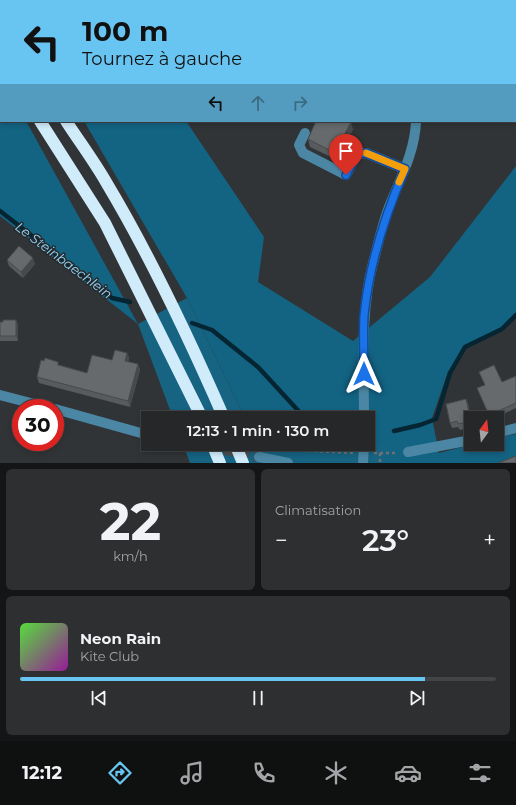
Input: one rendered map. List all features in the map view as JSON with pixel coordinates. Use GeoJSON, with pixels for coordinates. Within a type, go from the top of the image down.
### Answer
{"type":"FeatureCollection","features":[{"type":"Feature","properties":{"kind":"highway"},"geometry":{"type":"LineString","coordinates":[[41,122],[105,223],[199,411]]}},
{"type":"Feature","properties":{"kind":"highway"},"geometry":{"type":"LineString","coordinates":[[67,122],[106,182],[139,242],[191,343],[221,411]]}},
{"type":"Feature","properties":{"kind":"highway"},"geometry":{"type":"LineString","coordinates":[[215,451],[220,463]]}},
{"type":"Feature","properties":{"kind":"highway"},"geometry":{"type":"LineString","coordinates":[[238,451],[243,463]]}},
{"type":"Feature","properties":{"kind":"street"},"geometry":{"type":"LineString","coordinates":[[364,411],[364,316],[371,273],[388,209],[405,169],[416,134],[416,122]]}},
{"type":"Feature","properties":{"kind":"street"},"geometry":{"type":"LineString","coordinates":[[305,133],[299,145],[303,153],[346,175],[357,154],[366,153],[405,169]]}},
{"type":"Feature","properties":{"kind":"street"},"geometry":{"type":"LineString","coordinates":[[0,394],[18,399]]}},
{"type":"Feature","properties":{"kind":"street"},"geometry":{"type":"LineString","coordinates":[[64,412],[141,433]]}},
{"type":"Feature","properties":{"kind":"street"},"geometry":{"type":"LineString","coordinates":[[504,431],[516,428]]}},
{"type":"Feature","properties":{"kind":"street"},"geometry":{"type":"LineString","coordinates":[[408,452],[464,441]]}},
{"type":"Feature","properties":{"kind":"street"},"geometry":{"type":"LineString","coordinates":[[259,457],[288,463]]}},
{"type":"Feature","properties":{"kind":"path"},"geometry":{"type":"LineString","coordinates":[[308,451],[364,454]]}},
{"type":"Feature","properties":{"kind":"path"},"geometry":{"type":"LineString","coordinates":[[380,463],[380,453],[408,452]]}},
{"type":"Feature","properties":{"kind":"shaded area"},"geometry":{"type":"Polygon","coordinates":[[[0,122],[27,122],[138,324],[0,216],[0,122]]]}},
{"type":"Feature","properties":{"kind":"shaded area"},"geometry":{"type":"Polygon","coordinates":[[[85,122],[187,122],[264,237],[258,282],[353,341],[430,277],[516,166],[516,313],[502,327],[465,345],[448,372],[432,418],[439,453],[464,447],[464,451],[504,451],[504,437],[516,434],[516,463],[386,463],[385,446],[375,446],[375,411],[242,411],[187,298],[85,122]]]}},
{"type":"Feature","properties":{"kind":"shaded area"},"geometry":{"type":"Polygon","coordinates":[[[187,298],[242,411],[170,411],[138,324],[187,298]]]}},
{"type":"Feature","properties":{"kind":"shaded area"},"geometry":{"type":"Polygon","coordinates":[[[375,446],[386,446],[386,463],[190,463],[186,451],[375,451],[375,446]]]}},
{"type":"Feature","properties":{"kind":"building"},"geometry":{"type":"Polygon","coordinates":[[[316,122],[351,122],[340,143],[333,140],[329,150],[308,139],[316,122]]]}},
{"type":"Feature","properties":{"kind":"building"},"geometry":{"type":"Polygon","coordinates":[[[19,246],[33,258],[21,272],[7,260],[19,246]]]}},
{"type":"Feature","properties":{"kind":"building"},"geometry":{"type":"Polygon","coordinates":[[[3,320],[16,320],[16,336],[0,336],[0,322],[3,322],[3,320]]]}},
{"type":"Feature","properties":{"kind":"building"},"geometry":{"type":"Polygon","coordinates":[[[115,350],[127,353],[125,361],[138,364],[128,401],[37,377],[41,360],[44,361],[45,358],[58,362],[58,365],[87,373],[92,355],[112,360],[115,350]]]}},
{"type":"Feature","properties":{"kind":"building"},"geometry":{"type":"Polygon","coordinates":[[[494,365],[502,382],[516,376],[516,403],[498,411],[487,411],[477,388],[485,385],[479,372],[494,365]]]}},
{"type":"Feature","properties":{"kind":"building"},"geometry":{"type":"Polygon","coordinates":[[[466,399],[469,411],[464,411],[464,423],[458,424],[457,421],[450,423],[446,404],[466,399]]]}},
{"type":"Feature","properties":{"kind":"building"},"geometry":{"type":"Polygon","coordinates":[[[516,456],[516,463],[498,463],[516,456]]]}},
{"type":"Feature","properties":{"kind":"waterway","name":"Le Steinbaechlein"},"geometry":{"type":"LineString","coordinates":[[0,211],[112,298],[130,302]]}},
{"type":"Feature","properties":{"kind":"waterway","name":"Le Steinbaechlein"},"geometry":{"type":"LineString","coordinates":[[394,431],[420,425],[436,419],[450,373],[465,347],[502,329],[516,315]]}},
{"type":"Feature","properties":{"kind":"waterway","name":"Le Steinbaechlein"},"geometry":{"type":"LineString","coordinates":[[192,323],[212,330],[258,367],[299,411]]}},
{"type":"Feature","properties":{"kind":"tunnel"},"geometry":{"type":"LineString","coordinates":[[229,451],[259,457]]}},
{"type":"Feature","properties":{"kind":"slow traffic"},"geometry":{"type":"LineString","coordinates":[[366,153],[405,169],[399,182]]}},
{"type":"Feature","properties":{"kind":"route"},"geometry":{"type":"LineString","coordinates":[[346,175],[357,154],[366,153],[405,169],[388,209],[372,266],[364,316],[364,374]]}}]}
